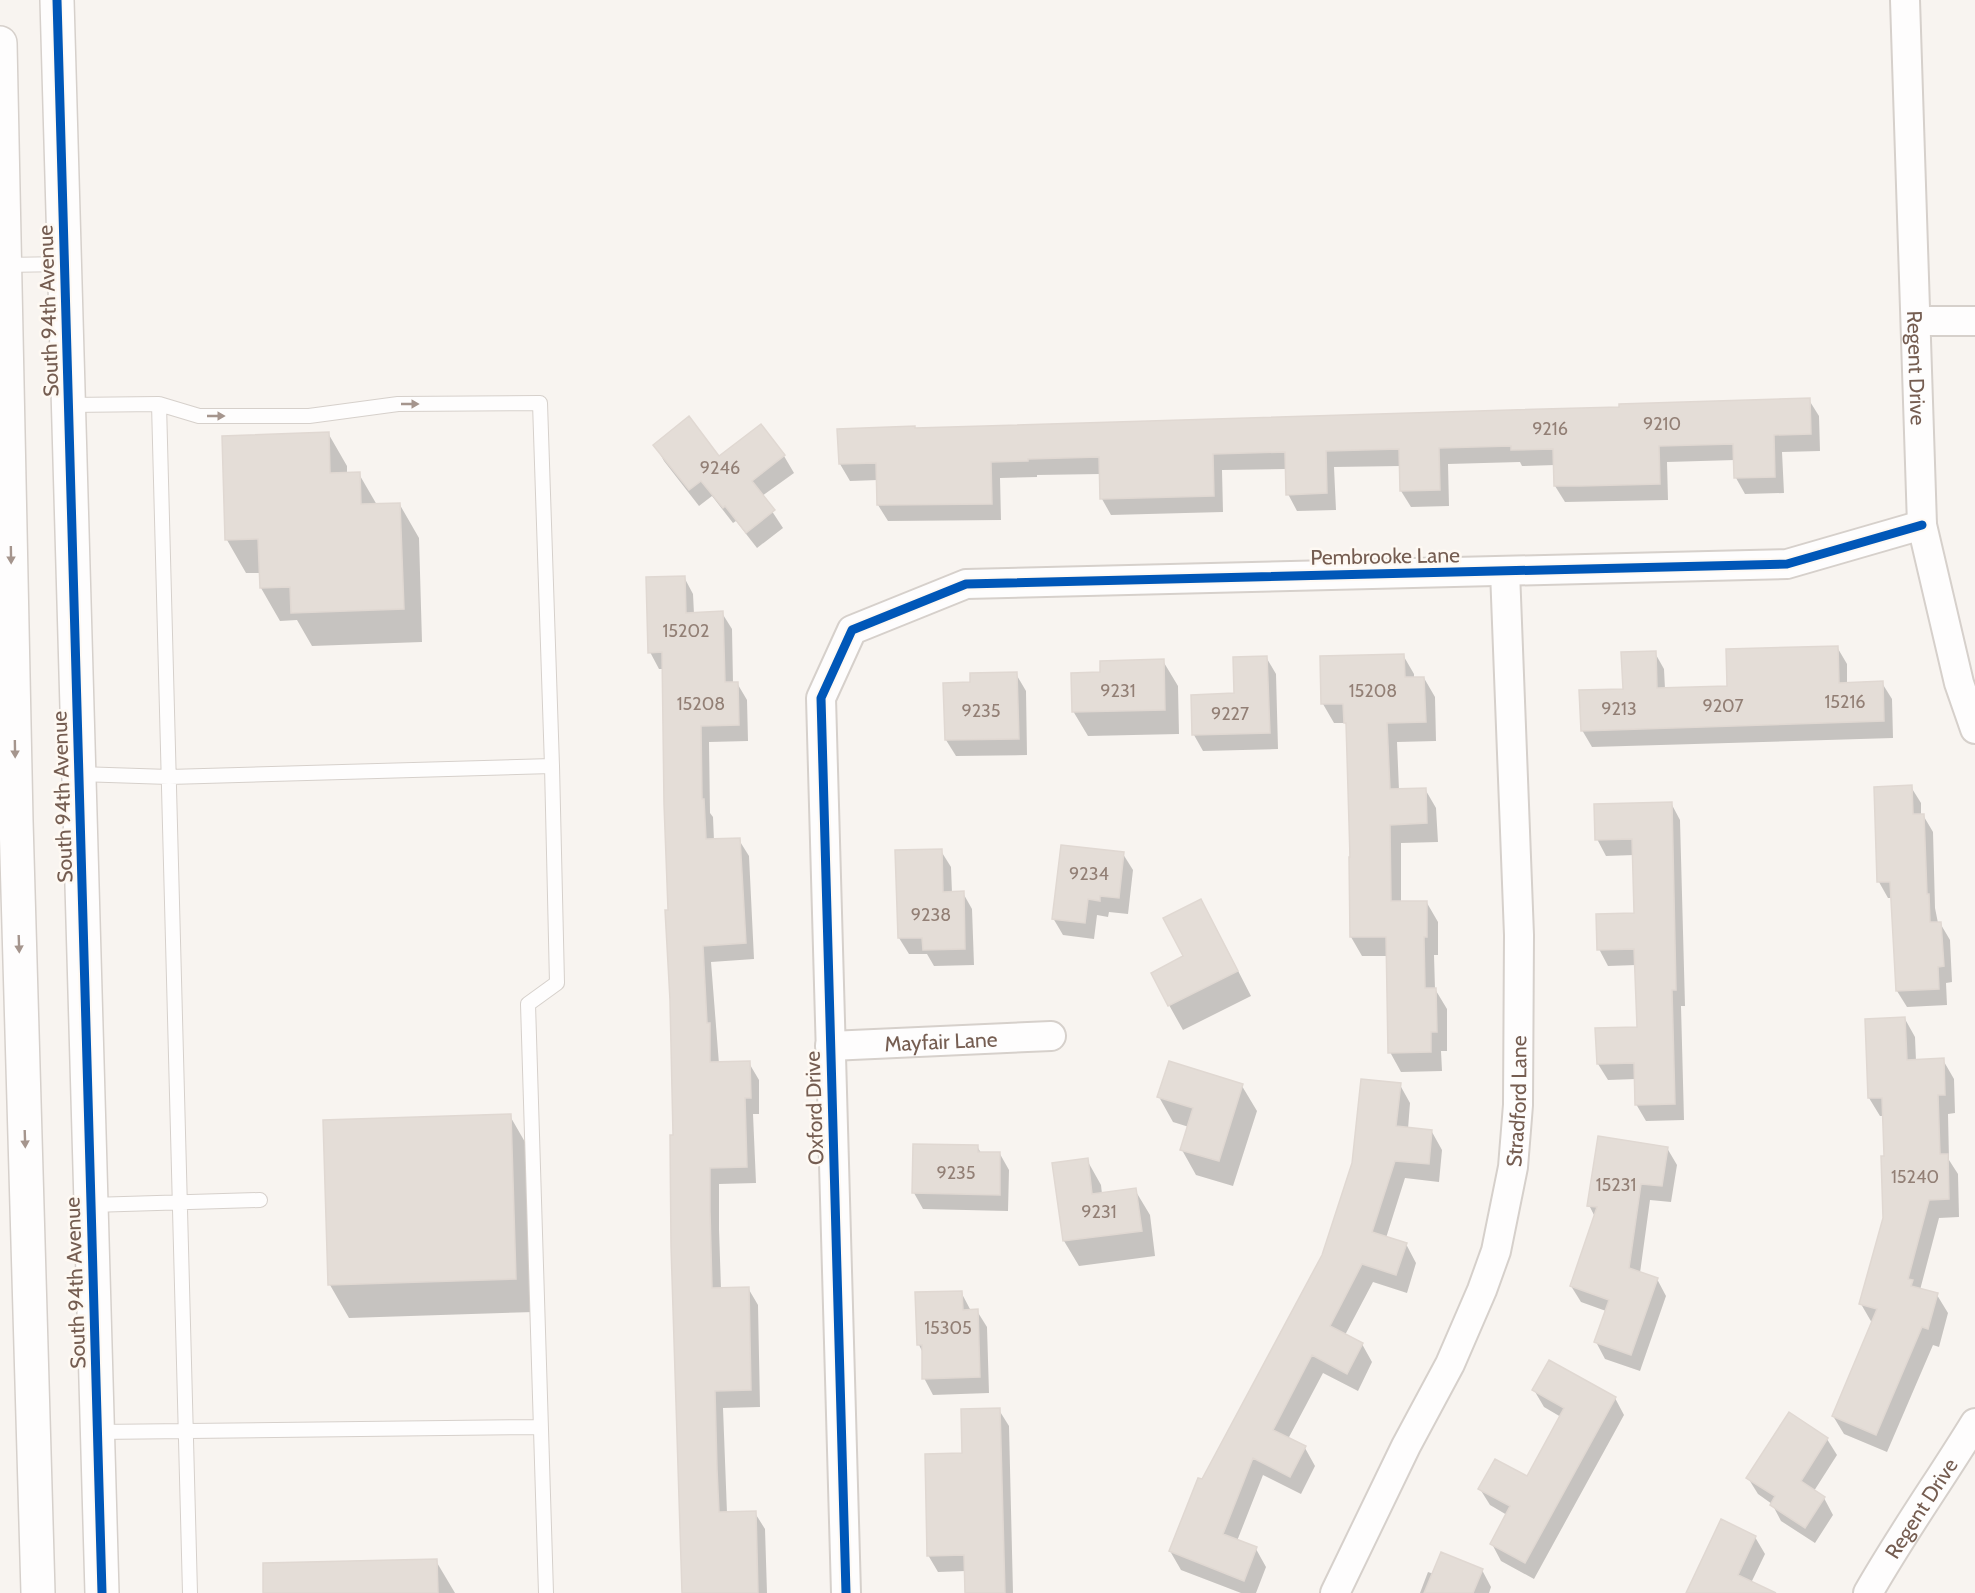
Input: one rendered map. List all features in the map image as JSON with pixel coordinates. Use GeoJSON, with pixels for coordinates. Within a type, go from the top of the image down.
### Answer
{"type":"FeatureCollection","features":[{"type":"Feature","properties":{"kind":"street","name":"South 94th Avenue"},"geometry":{"type":"LineString","coordinates":[[57,0],[102,1593]]}},
{"type":"Feature","properties":{"kind":"street","name":"Regent Drive"},"geometry":{"type":"LineString","coordinates":[[1905,0],[1922,525],[1959,683],[1975,729]]}},
{"type":"Feature","properties":{"kind":"street","name":"South 94th Avenue"},"geometry":{"type":"LineString","coordinates":[[0,43],[2,265],[38,1593]]}},
{"type":"Feature","properties":{"kind":"street"},"geometry":{"type":"LineString","coordinates":[[1916,321],[1975,321]]}},
{"type":"Feature","properties":{"kind":"street","name":"Pembrooke Lane"},"geometry":{"type":"LineString","coordinates":[[852,630],[966,584],[1787,564],[1922,525]]}},
{"type":"Feature","properties":{"kind":"street","name":"Stradford Lane"},"geometry":{"type":"LineString","coordinates":[[1335,1593],[1406,1446],[1450,1364],[1482,1290],[1496,1251],[1513,1167],[1518,1105],[1519,934],[1505,572]]}},
{"type":"Feature","properties":{"kind":"street","name":"Oxford Drive"},"geometry":{"type":"LineString","coordinates":[[846,1593],[821,698],[852,630]]}},
{"type":"Feature","properties":{"kind":"street","name":"Mayfair Lane"},"geometry":{"type":"LineString","coordinates":[[830,1046],[1051,1036]]}},
{"type":"Feature","properties":{"kind":"street","name":"Regent Drive"},"geometry":{"type":"LineString","coordinates":[[1868,1593],[1893,1548],[1935,1488],[1975,1423]]}},
{"type":"Feature","properties":{"kind":"lane"},"geometry":{"type":"LineString","coordinates":[[2,265],[65,264]]}},
{"type":"Feature","properties":{"kind":"lane"},"geometry":{"type":"LineString","coordinates":[[69,405],[159,404],[199,417],[309,416],[398,404],[540,403],[557,983],[528,1004],[546,1593]]}},
{"type":"Feature","properties":{"kind":"lane"},"geometry":{"type":"LineString","coordinates":[[159,404],[190,1593]]}},
{"type":"Feature","properties":{"kind":"lane"},"geometry":{"type":"LineString","coordinates":[[80,774],[169,777],[552,766]]}},
{"type":"Feature","properties":{"kind":"lane"},"geometry":{"type":"LineString","coordinates":[[91,1205],[260,1200]]}},
{"type":"Feature","properties":{"kind":"lane"},"geometry":{"type":"LineString","coordinates":[[97,1432],[541,1427]]}},
{"type":"Feature","properties":{"kind":"building"},"geometry":{"type":"Polygon","coordinates":[[[1810,398],[1811,434],[1774,435],[1775,477],[1734,478],[1733,444],[1659,446],[1660,484],[1554,486],[1553,449],[1511,450],[1511,446],[1439,448],[1440,490],[1400,491],[1399,449],[1326,451],[1327,493],[1286,495],[1285,452],[1213,454],[1214,496],[1100,499],[1099,457],[991,462],[992,504],[877,505],[876,463],[839,464],[837,429],[1619,407],[1619,404],[1810,398]]]}},
{"type":"Feature","properties":{"kind":"building"},"geometry":{"type":"Polygon","coordinates":[[[689,416],[719,456],[761,424],[785,455],[752,481],[775,510],[746,533],[701,481],[689,490],[653,445],[689,416]]]}},
{"type":"Feature","properties":{"kind":"building"},"geometry":{"type":"Polygon","coordinates":[[[329,432],[330,473],[360,472],[361,504],[400,503],[404,609],[291,613],[290,587],[260,588],[258,539],[225,540],[222,436],[329,432]]]}},
{"type":"Feature","properties":{"kind":"building"},"geometry":{"type":"Polygon","coordinates":[[[685,576],[686,613],[723,611],[725,682],[738,682],[739,725],[701,726],[702,799],[704,799],[706,839],[740,838],[746,943],[703,946],[707,1023],[710,1023],[710,1062],[750,1061],[751,1098],[745,1098],[747,1167],[710,1168],[710,1211],[712,1288],[749,1287],[751,1390],[715,1391],[717,1469],[719,1512],[756,1511],[758,1593],[682,1593],[671,1246],[670,1135],[673,1135],[665,910],[668,910],[662,652],[648,653],[646,577],[685,576]]]}},
{"type":"Feature","properties":{"kind":"building"},"geometry":{"type":"Polygon","coordinates":[[[1838,646],[1839,683],[1883,681],[1884,721],[1581,731],[1579,690],[1623,689],[1621,652],[1656,651],[1657,688],[1727,686],[1726,649],[1838,646]]]}},
{"type":"Feature","properties":{"kind":"building"},"geometry":{"type":"Polygon","coordinates":[[[1404,654],[1405,677],[1424,677],[1426,722],[1387,723],[1390,789],[1426,788],[1427,823],[1390,825],[1391,901],[1427,901],[1427,937],[1424,937],[1425,988],[1436,988],[1437,1032],[1431,1032],[1431,1052],[1388,1053],[1386,937],[1350,937],[1346,723],[1344,723],[1343,704],[1321,704],[1320,656],[1404,654]]]}},
{"type":"Feature","properties":{"kind":"building"},"geometry":{"type":"Polygon","coordinates":[[[1267,656],[1270,733],[1192,735],[1191,695],[1234,693],[1233,657],[1267,656]]]}},
{"type":"Feature","properties":{"kind":"building"},"geometry":{"type":"Polygon","coordinates":[[[1164,659],[1165,710],[1072,712],[1071,673],[1100,672],[1100,661],[1164,659]]]}},
{"type":"Feature","properties":{"kind":"building"},"geometry":{"type":"Polygon","coordinates":[[[1017,672],[1019,739],[945,740],[943,683],[970,682],[970,673],[1017,672]]]}},
{"type":"Feature","properties":{"kind":"building"},"geometry":{"type":"Polygon","coordinates":[[[1912,785],[1913,814],[1924,814],[1930,922],[1941,922],[1944,966],[1938,967],[1939,989],[1896,991],[1890,882],[1877,882],[1874,787],[1912,785]]]}},
{"type":"Feature","properties":{"kind":"building"},"geometry":{"type":"Polygon","coordinates":[[[1672,802],[1676,990],[1672,990],[1675,1104],[1635,1105],[1634,1063],[1597,1064],[1595,1028],[1637,1027],[1634,949],[1597,950],[1596,914],[1634,913],[1632,839],[1595,840],[1594,804],[1672,802]]]}},
{"type":"Feature","properties":{"kind":"building"},"geometry":{"type":"Polygon","coordinates":[[[1061,845],[1124,852],[1119,898],[1100,896],[1100,901],[1088,899],[1085,923],[1052,919],[1061,845]]]}},
{"type":"Feature","properties":{"kind":"building"},"geometry":{"type":"Polygon","coordinates":[[[942,849],[943,892],[964,891],[965,949],[923,950],[922,938],[898,938],[895,850],[942,849]]]}},
{"type":"Feature","properties":{"kind":"building"},"geometry":{"type":"Polygon","coordinates":[[[1201,899],[1238,971],[1168,1006],[1151,973],[1183,956],[1163,918],[1201,899]]]}},
{"type":"Feature","properties":{"kind":"building"},"geometry":{"type":"Polygon","coordinates":[[[1905,1017],[1907,1060],[1944,1058],[1945,1095],[1938,1095],[1940,1154],[1948,1154],[1949,1199],[1929,1200],[1908,1279],[1913,1280],[1911,1286],[1938,1293],[1928,1329],[1922,1327],[1876,1435],[1832,1416],[1877,1309],[1859,1304],[1883,1218],[1882,1098],[1868,1098],[1865,1019],[1905,1017]]]}},
{"type":"Feature","properties":{"kind":"building"},"geometry":{"type":"Polygon","coordinates":[[[1169,1061],[1243,1084],[1219,1161],[1180,1150],[1193,1108],[1157,1097],[1169,1061]]]}},
{"type":"Feature","properties":{"kind":"building"},"geometry":{"type":"Polygon","coordinates":[[[1361,1079],[1401,1083],[1396,1126],[1432,1130],[1429,1164],[1395,1161],[1372,1232],[1407,1243],[1396,1275],[1362,1264],[1330,1326],[1363,1343],[1347,1374],[1312,1355],[1273,1430],[1306,1446],[1290,1477],[1253,1458],[1223,1534],[1257,1547],[1244,1581],[1169,1551],[1198,1478],[1202,1479],[1322,1255],[1352,1163],[1361,1079]]]}},
{"type":"Feature","properties":{"kind":"building"},"geometry":{"type":"Polygon","coordinates":[[[511,1114],[516,1279],[328,1285],[323,1120],[511,1114]]]}},
{"type":"Feature","properties":{"kind":"building"},"geometry":{"type":"Polygon","coordinates":[[[1598,1136],[1668,1147],[1662,1186],[1641,1184],[1629,1268],[1658,1278],[1631,1355],[1594,1342],[1609,1300],[1570,1286],[1597,1207],[1587,1206],[1598,1136]]]}},
{"type":"Feature","properties":{"kind":"building"},"geometry":{"type":"Polygon","coordinates":[[[913,1144],[978,1145],[978,1152],[1000,1152],[1000,1195],[912,1193],[913,1144]]]}},
{"type":"Feature","properties":{"kind":"building"},"geometry":{"type":"Polygon","coordinates":[[[1088,1158],[1092,1194],[1136,1188],[1142,1231],[1063,1241],[1052,1163],[1088,1158]]]}},
{"type":"Feature","properties":{"kind":"building"},"geometry":{"type":"Polygon","coordinates":[[[962,1291],[963,1310],[978,1309],[980,1377],[922,1379],[922,1345],[917,1345],[915,1292],[962,1291]]]}},
{"type":"Feature","properties":{"kind":"building"},"geometry":{"type":"Polygon","coordinates":[[[1549,1360],[1616,1397],[1525,1563],[1490,1544],[1510,1506],[1478,1489],[1495,1459],[1527,1476],[1564,1408],[1532,1390],[1549,1360]]]}},
{"type":"Feature","properties":{"kind":"building"},"geometry":{"type":"Polygon","coordinates":[[[1000,1408],[1005,1593],[965,1593],[964,1555],[927,1556],[925,1454],[962,1453],[961,1409],[1000,1408]]]}},
{"type":"Feature","properties":{"kind":"building"},"geometry":{"type":"Polygon","coordinates":[[[1789,1412],[1828,1438],[1801,1481],[1825,1497],[1805,1528],[1770,1505],[1775,1496],[1746,1478],[1789,1412]]]}},
{"type":"Feature","properties":{"kind":"building"},"geometry":{"type":"Polygon","coordinates":[[[1721,1519],[1756,1536],[1738,1575],[1776,1593],[1686,1593],[1721,1519]]]}},
{"type":"Feature","properties":{"kind":"building"},"geometry":{"type":"Polygon","coordinates":[[[1441,1552],[1483,1569],[1473,1593],[1424,1593],[1441,1552]]]}},
{"type":"Feature","properties":{"kind":"building"},"geometry":{"type":"Polygon","coordinates":[[[437,1559],[438,1593],[263,1593],[263,1563],[437,1559]]]}},
{"type":"Feature","properties":{"kind":"cycle path"},"geometry":{"type":"LineString","coordinates":[[57,0],[102,1593]]}},
{"type":"Feature","properties":{"kind":"cycle path"},"geometry":{"type":"LineString","coordinates":[[846,1593],[821,698],[852,630],[966,584],[1787,564],[1922,525]]}}]}
